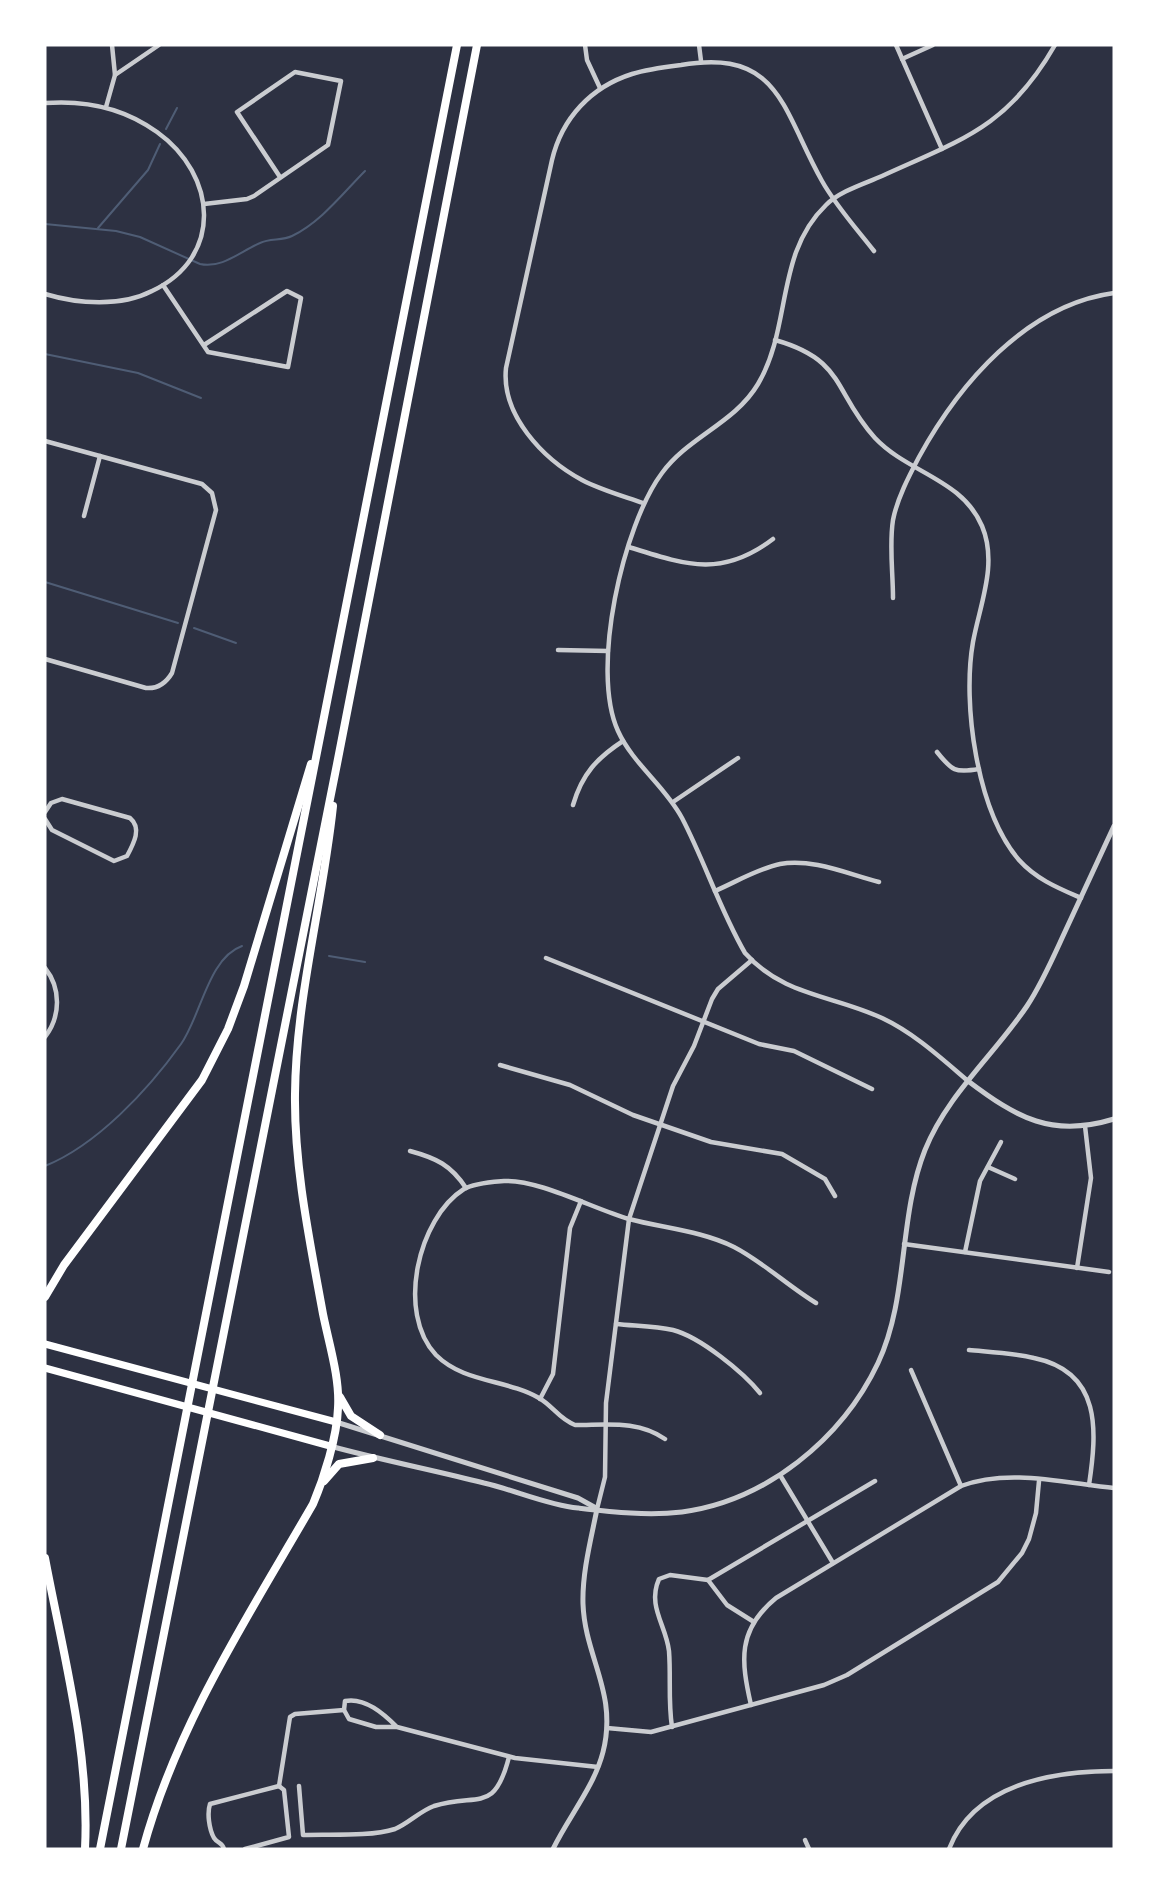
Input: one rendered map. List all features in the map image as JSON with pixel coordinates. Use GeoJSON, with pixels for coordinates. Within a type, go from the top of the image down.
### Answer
{"type":"FeatureCollection","features":[{"type":"Feature","properties":{"kind":"highway"},"geometry":{"type":"LineString","coordinates":[[100,1849],[457,45]]}},
{"type":"Feature","properties":{"kind":"highway"},"geometry":{"type":"LineString","coordinates":[[121,1849],[338,764],[477,45]]}},
{"type":"Feature","properties":{"kind":"highway"},"geometry":{"type":"LineString","coordinates":[[46,1294],[64,1265],[202,1080],[228,1029],[244,986],[323,723]]}},
{"type":"Feature","properties":{"kind":"highway"},"geometry":{"type":"LineString","coordinates":[[321,1484],[336,1422],[338,1393],[311,1249],[297,1136],[295,1095],[297,1045],[338,764]]}},
{"type":"Feature","properties":{"kind":"highway"},"geometry":{"type":"LineString","coordinates":[[45,1344],[336,1422]]}},
{"type":"Feature","properties":{"kind":"highway"},"geometry":{"type":"LineString","coordinates":[[45,1368],[330,1446]]}},
{"type":"Feature","properties":{"kind":"highway"},"geometry":{"type":"LineString","coordinates":[[338,1393],[351,1416],[380,1435]]}},
{"type":"Feature","properties":{"kind":"highway"},"geometry":{"type":"LineString","coordinates":[[143,1849],[170,1764],[189,1722],[321,1484],[339,1464],[373,1458]]}},
{"type":"Feature","properties":{"kind":"highway"},"geometry":{"type":"LineString","coordinates":[[45,1558],[81,1752],[87,1815],[85,1849]]}},
{"type":"Feature","properties":{"kind":"street"},"geometry":{"type":"LineString","coordinates":[[106,107],[115,75],[112,45]]}},
{"type":"Feature","properties":{"kind":"street"},"geometry":{"type":"LineString","coordinates":[[115,75],[159,45]]}},
{"type":"Feature","properties":{"kind":"street"},"geometry":{"type":"LineString","coordinates":[[585,45],[587,60],[600,88]]}},
{"type":"Feature","properties":{"kind":"street"},"geometry":{"type":"LineString","coordinates":[[699,45],[702,61]]}},
{"type":"Feature","properties":{"kind":"street"},"geometry":{"type":"LineString","coordinates":[[896,45],[942,149]]}},
{"type":"Feature","properties":{"kind":"street"},"geometry":{"type":"LineString","coordinates":[[902,58],[933,45]]}},
{"type":"Feature","properties":{"kind":"street"},"geometry":{"type":"LineString","coordinates":[[1055,45],[1035,78],[1005,111],[971,136],[833,199],[814,219],[796,249],[788,274],[775,340],[762,378],[749,398],[668,465],[643,503],[615,597],[608,651],[609,702],[623,741],[673,802],[740,944],[752,960],[778,982],[880,1017],[899,1027],[922,1042],[1004,1108],[1022,1118],[1056,1126],[1085,1126],[1114,1119]]}},
{"type":"Feature","properties":{"kind":"street"},"geometry":{"type":"LineString","coordinates":[[643,503],[585,482],[555,461],[516,417],[505,386],[506,368],[555,149],[569,118],[600,88],[636,72],[702,61],[724,61],[743,66],[770,84],[833,199],[874,251]]}},
{"type":"Feature","properties":{"kind":"street"},"geometry":{"type":"LineString","coordinates":[[204,204],[248,199],[328,145],[340,81],[296,72],[237,112],[280,177]]}},
{"type":"Feature","properties":{"kind":"street"},"geometry":{"type":"LineString","coordinates":[[45,103],[73,102],[106,107],[144,123],[177,148],[195,172],[204,204],[202,227],[196,248],[185,264],[163,285],[135,297],[98,302],[69,300],[45,294]]}},
{"type":"Feature","properties":{"kind":"street"},"geometry":{"type":"LineString","coordinates":[[163,285],[208,352],[288,367],[301,297],[287,291],[204,345]]}},
{"type":"Feature","properties":{"kind":"street"},"geometry":{"type":"LineString","coordinates":[[893,598],[893,519],[914,466],[951,405],[998,352],[1023,334],[1062,310],[1114,293]]}},
{"type":"Feature","properties":{"kind":"street"},"geometry":{"type":"LineString","coordinates":[[775,340],[805,350],[823,362],[837,379],[873,435],[890,451],[951,487],[964,499],[981,526],[987,547],[988,573],[969,672],[970,720],[979,769],[1003,833],[1018,858],[1049,884],[1081,898]]}},
{"type":"Feature","properties":{"kind":"street"},"geometry":{"type":"LineString","coordinates":[[45,441],[202,484],[209,489],[215,499],[216,510],[172,673],[162,685],[146,688],[45,659]]}},
{"type":"Feature","properties":{"kind":"street"},"geometry":{"type":"LineString","coordinates":[[84,516],[100,456]]}},
{"type":"Feature","properties":{"kind":"street"},"geometry":{"type":"LineString","coordinates":[[629,547],[683,564],[707,566],[735,562],[773,538]]}},
{"type":"Feature","properties":{"kind":"street"},"geometry":{"type":"LineString","coordinates":[[558,650],[608,651]]}},
{"type":"Feature","properties":{"kind":"street"},"geometry":{"type":"LineString","coordinates":[[573,805],[587,771],[605,753],[623,741]]}},
{"type":"Feature","properties":{"kind":"street"},"geometry":{"type":"LineString","coordinates":[[937,752],[950,768],[966,771],[979,769]]}},
{"type":"Feature","properties":{"kind":"street"},"geometry":{"type":"LineString","coordinates":[[673,802],[738,758]]}},
{"type":"Feature","properties":{"kind":"street"},"geometry":{"type":"LineString","coordinates":[[45,812],[51,803],[62,800],[130,818],[135,823],[136,832],[127,855],[114,861],[52,830],[45,819]]}},
{"type":"Feature","properties":{"kind":"street"},"geometry":{"type":"LineString","coordinates":[[330,1446],[482,1482],[576,1508],[635,1514],[683,1511],[729,1500],[780,1475],[815,1449],[853,1405],[878,1362],[893,1319],[913,1190],[925,1149],[953,1099],[1036,992],[1114,826]]}},
{"type":"Feature","properties":{"kind":"street"},"geometry":{"type":"LineString","coordinates":[[716,891],[770,867],[794,863],[814,864],[879,882]]}},
{"type":"Feature","properties":{"kind":"street"},"geometry":{"type":"LineString","coordinates":[[546,958],[759,1044],[794,1051],[872,1089]]}},
{"type":"Feature","properties":{"kind":"street"},"geometry":{"type":"LineString","coordinates":[[553,1849],[598,1767],[607,1728],[605,1691],[591,1646],[583,1604],[604,1477],[606,1425],[629,1219],[659,1124],[702,1021],[718,989],[752,960]]}},
{"type":"Feature","properties":{"kind":"street"},"geometry":{"type":"LineString","coordinates":[[45,968],[54,984],[57,1004],[54,1021],[45,1037]]}},
{"type":"Feature","properties":{"kind":"street"},"geometry":{"type":"LineString","coordinates":[[500,1065],[570,1084],[609,1105],[711,1142],[782,1154],[825,1179],[835,1196]]}},
{"type":"Feature","properties":{"kind":"street"},"geometry":{"type":"LineString","coordinates":[[1077,1268],[1090,1178],[1085,1126]]}},
{"type":"Feature","properties":{"kind":"street"},"geometry":{"type":"LineString","coordinates":[[965,1252],[974,1204],[988,1167],[1001,1142]]}},
{"type":"Feature","properties":{"kind":"street"},"geometry":{"type":"LineString","coordinates":[[410,1151],[435,1158],[451,1167],[466,1188]]}},
{"type":"Feature","properties":{"kind":"street"},"geometry":{"type":"LineString","coordinates":[[988,1167],[1015,1179]]}},
{"type":"Feature","properties":{"kind":"street"},"geometry":{"type":"LineString","coordinates":[[665,1439],[645,1427],[575,1425],[567,1422],[540,1399],[448,1366],[434,1353],[418,1321],[417,1278],[426,1235],[441,1208],[466,1188],[507,1181],[581,1201],[629,1219],[733,1246],[816,1303]]}},
{"type":"Feature","properties":{"kind":"street"},"geometry":{"type":"LineString","coordinates":[[540,1399],[553,1374],[570,1228],[581,1201]]}},
{"type":"Feature","properties":{"kind":"street"},"geometry":{"type":"LineString","coordinates":[[904,1244],[1109,1272]]}},
{"type":"Feature","properties":{"kind":"street"},"geometry":{"type":"LineString","coordinates":[[616,1324],[665,1329],[686,1335],[749,1380],[760,1393]]}},
{"type":"Feature","properties":{"kind":"street"},"geometry":{"type":"LineString","coordinates":[[969,1350],[1034,1358],[1052,1363],[1069,1374],[1083,1388],[1092,1407],[1095,1425],[1095,1445],[1089,1485]]}},
{"type":"Feature","properties":{"kind":"street"},"geometry":{"type":"LineString","coordinates":[[911,1370],[961,1486]]}},
{"type":"Feature","properties":{"kind":"street"},"geometry":{"type":"LineString","coordinates":[[336,1422],[578,1498],[597,1509]]}},
{"type":"Feature","properties":{"kind":"street"},"geometry":{"type":"LineString","coordinates":[[780,1475],[833,1563]]}},
{"type":"Feature","properties":{"kind":"street"},"geometry":{"type":"LineString","coordinates":[[751,1706],[743,1656],[754,1622],[763,1608],[961,1486],[998,1478],[1114,1488]]}},
{"type":"Feature","properties":{"kind":"street"},"geometry":{"type":"LineString","coordinates":[[607,1728],[651,1732],[824,1685],[847,1675],[998,1582],[1022,1553],[1029,1539],[1036,1513],[1039,1480]]}},
{"type":"Feature","properties":{"kind":"street"},"geometry":{"type":"LineString","coordinates":[[672,1727],[668,1701],[668,1647],[657,1618],[654,1590],[659,1579],[670,1575],[708,1580],[875,1481]]}},
{"type":"Feature","properties":{"kind":"street"},"geometry":{"type":"LineString","coordinates":[[708,1580],[727,1605],[754,1622]]}},
{"type":"Feature","properties":{"kind":"street"},"geometry":{"type":"LineString","coordinates":[[398,1727],[385,1715],[359,1702],[345,1701],[344,1710],[354,1721],[376,1727],[398,1727],[509,1757],[598,1767]]}},
{"type":"Feature","properties":{"kind":"street"},"geometry":{"type":"LineString","coordinates":[[279,1786],[290,1717],[295,1714],[344,1710]]}},
{"type":"Feature","properties":{"kind":"street"},"geometry":{"type":"LineString","coordinates":[[299,1786],[303,1835],[383,1831],[400,1826],[436,1805],[479,1800],[492,1793],[502,1783],[509,1757]]}},
{"type":"Feature","properties":{"kind":"street"},"geometry":{"type":"LineString","coordinates":[[949,1849],[965,1822],[980,1806],[1015,1786],[1075,1771],[1114,1771]]}},
{"type":"Feature","properties":{"kind":"street"},"geometry":{"type":"LineString","coordinates":[[224,1849],[222,1844],[214,1838],[207,1812],[210,1804],[279,1786]]}},
{"type":"Feature","properties":{"kind":"street"},"geometry":{"type":"LineString","coordinates":[[246,1849],[289,1837],[284,1790],[279,1786]]}},
{"type":"Feature","properties":{"kind":"street"},"geometry":{"type":"LineString","coordinates":[[805,1840],[809,1849]]}},
{"type":"Feature","properties":{"kind":"waterway"},"geometry":{"type":"LineString","coordinates":[[166,129],[177,108]]}},
{"type":"Feature","properties":{"kind":"waterway"},"geometry":{"type":"LineString","coordinates":[[98,228],[148,170],[160,144]]}},
{"type":"Feature","properties":{"kind":"waterway"},"geometry":{"type":"LineString","coordinates":[[45,224],[116,231],[140,237],[200,264],[216,264],[264,241],[288,238],[303,230],[331,207],[365,171]]}},
{"type":"Feature","properties":{"kind":"waterway"},"geometry":{"type":"LineString","coordinates":[[45,354],[138,373],[201,398]]}},
{"type":"Feature","properties":{"kind":"waterway"},"geometry":{"type":"LineString","coordinates":[[45,582],[178,623]]}},
{"type":"Feature","properties":{"kind":"waterway"},"geometry":{"type":"LineString","coordinates":[[194,628],[236,643]]}},
{"type":"Feature","properties":{"kind":"waterway"},"geometry":{"type":"LineString","coordinates":[[45,1166],[84,1145],[120,1114],[153,1080],[188,1032],[206,989],[221,962],[242,946]]}},
{"type":"Feature","properties":{"kind":"waterway"},"geometry":{"type":"LineString","coordinates":[[329,956],[365,962]]}}]}
